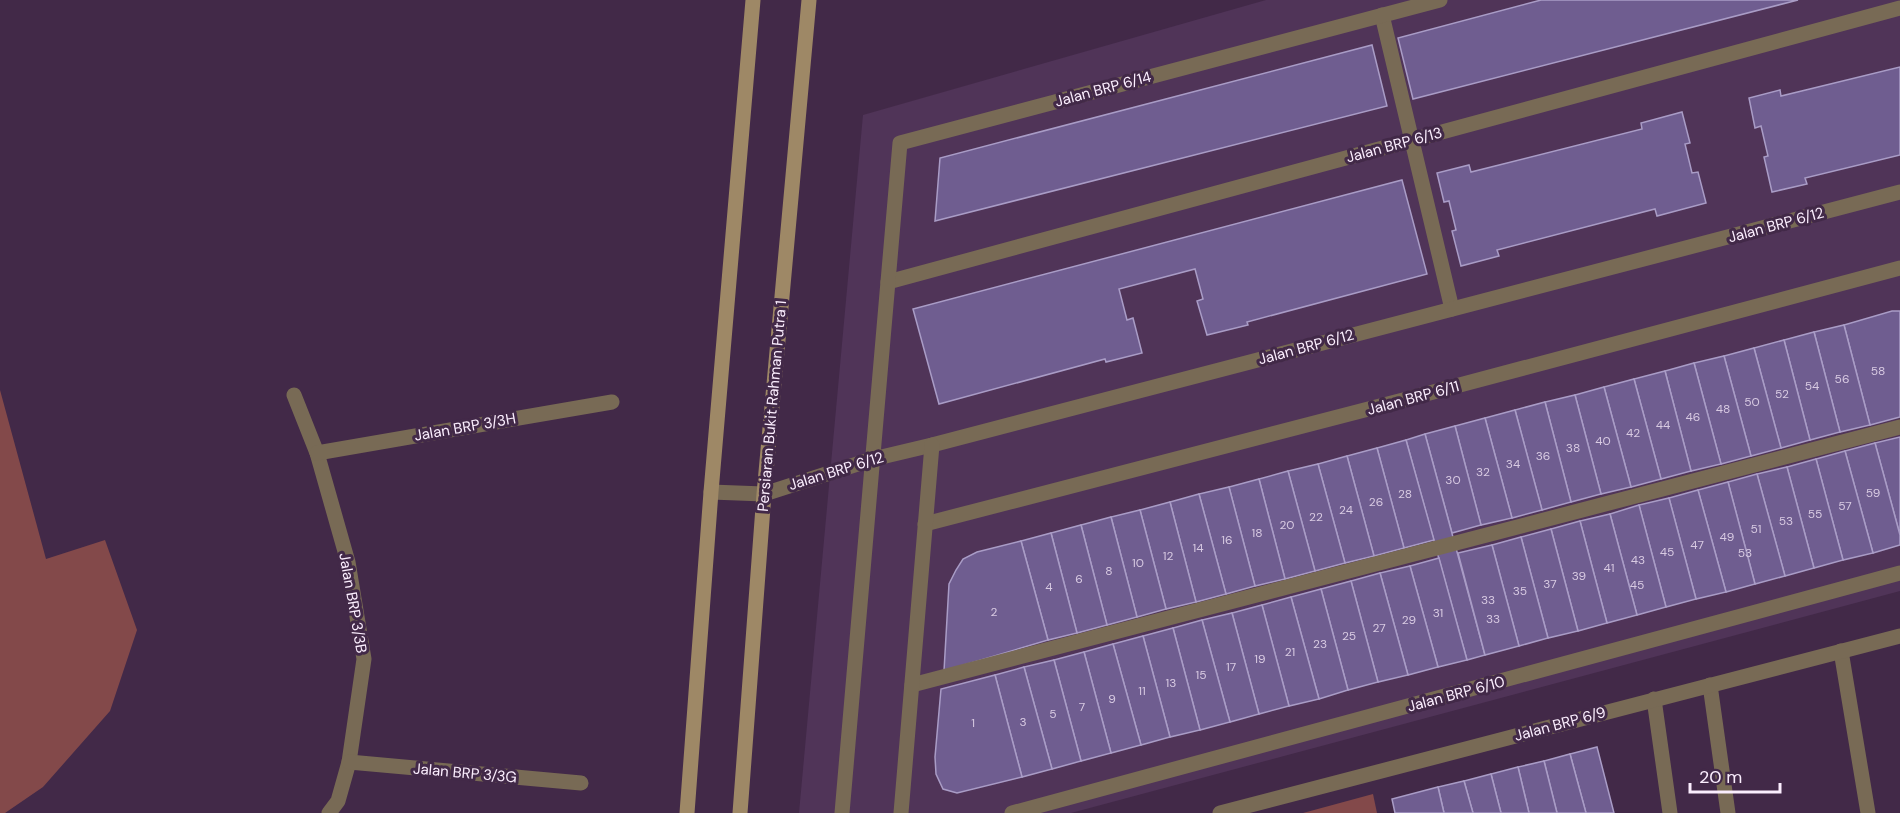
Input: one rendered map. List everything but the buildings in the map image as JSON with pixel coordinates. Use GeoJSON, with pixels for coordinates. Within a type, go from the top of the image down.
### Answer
{"type":"FeatureCollection","features":[{"type":"Feature","properties":{"kind":"main road"},"geometry":{"type":"LineString","coordinates":[[687,813],[711,492],[753,0]]}},
{"type":"Feature","properties":{"kind":"main road","name":"Persiaran Bukit Rahman Putra 1"},"geometry":{"type":"LineString","coordinates":[[741,813],[764,494],[809,1]]}},
{"type":"Feature","properties":{"kind":"street","name":"Jalan BRP 6/14"},"geometry":{"type":"LineString","coordinates":[[888,282],[900,143],[1440,0]]}},
{"type":"Feature","properties":{"kind":"street","name":"Jalan BRP 6/13"},"geometry":{"type":"LineString","coordinates":[[888,282],[1900,8]]}},
{"type":"Feature","properties":{"kind":"street"},"geometry":{"type":"LineString","coordinates":[[1383,15],[1452,309]]}},
{"type":"Feature","properties":{"kind":"street","name":"Jalan BRP 6/12"},"geometry":{"type":"LineString","coordinates":[[711,492],[764,494],[873,459],[1900,192]]}},
{"type":"Feature","properties":{"kind":"street","name":"Jalan BRP 6/11"},"geometry":{"type":"LineString","coordinates":[[925,524],[1900,268]]}},
{"type":"Feature","properties":{"kind":"street"},"geometry":{"type":"LineString","coordinates":[[842,813],[888,282]]}},
{"type":"Feature","properties":{"kind":"street","name":"Jalan BRP 3/3B"},"geometry":{"type":"LineString","coordinates":[[294,395],[317,453],[348,562],[364,659],[349,762],[338,801],[328,813]]}},
{"type":"Feature","properties":{"kind":"street","name":"Jalan BRP 3/3H"},"geometry":{"type":"LineString","coordinates":[[317,453],[612,402]]}},
{"type":"Feature","properties":{"kind":"street"},"geometry":{"type":"LineString","coordinates":[[912,685],[1900,427]]}},
{"type":"Feature","properties":{"kind":"street"},"geometry":{"type":"LineString","coordinates":[[901,813],[932,445]]}},
{"type":"Feature","properties":{"kind":"street","name":"Jalan BRP 6/10"},"geometry":{"type":"LineString","coordinates":[[1012,813],[1900,573]]}},
{"type":"Feature","properties":{"kind":"street","name":"Jalan BRP 6/9"},"geometry":{"type":"LineString","coordinates":[[1220,813],[1900,636]]}},
{"type":"Feature","properties":{"kind":"street"},"geometry":{"type":"LineString","coordinates":[[1841,651],[1868,813]]}},
{"type":"Feature","properties":{"kind":"street"},"geometry":{"type":"LineString","coordinates":[[1710,685],[1728,813]]}},
{"type":"Feature","properties":{"kind":"street"},"geometry":{"type":"LineString","coordinates":[[1654,699],[1670,813]]}},
{"type":"Feature","properties":{"kind":"street","name":"Jalan BRP 3/3G"},"geometry":{"type":"LineString","coordinates":[[349,762],[581,783]]}},
{"type":"Feature","properties":{"kind":"shaded area"},"geometry":{"type":"Polygon","coordinates":[[[1266,0],[1900,0],[1900,591],[1071,813],[799,813],[863,115],[1266,0]]]}},
{"type":"Feature","properties":{"kind":"shaded area"},"geometry":{"type":"Polygon","coordinates":[[[0,390],[46,559],[105,540],[137,630],[110,711],[43,787],[5,813],[0,813],[0,390]]]}},
{"type":"Feature","properties":{"kind":"shaded area"},"geometry":{"type":"Polygon","coordinates":[[[1373,794],[1377,813],[1303,813],[1373,794]]]}}]}
